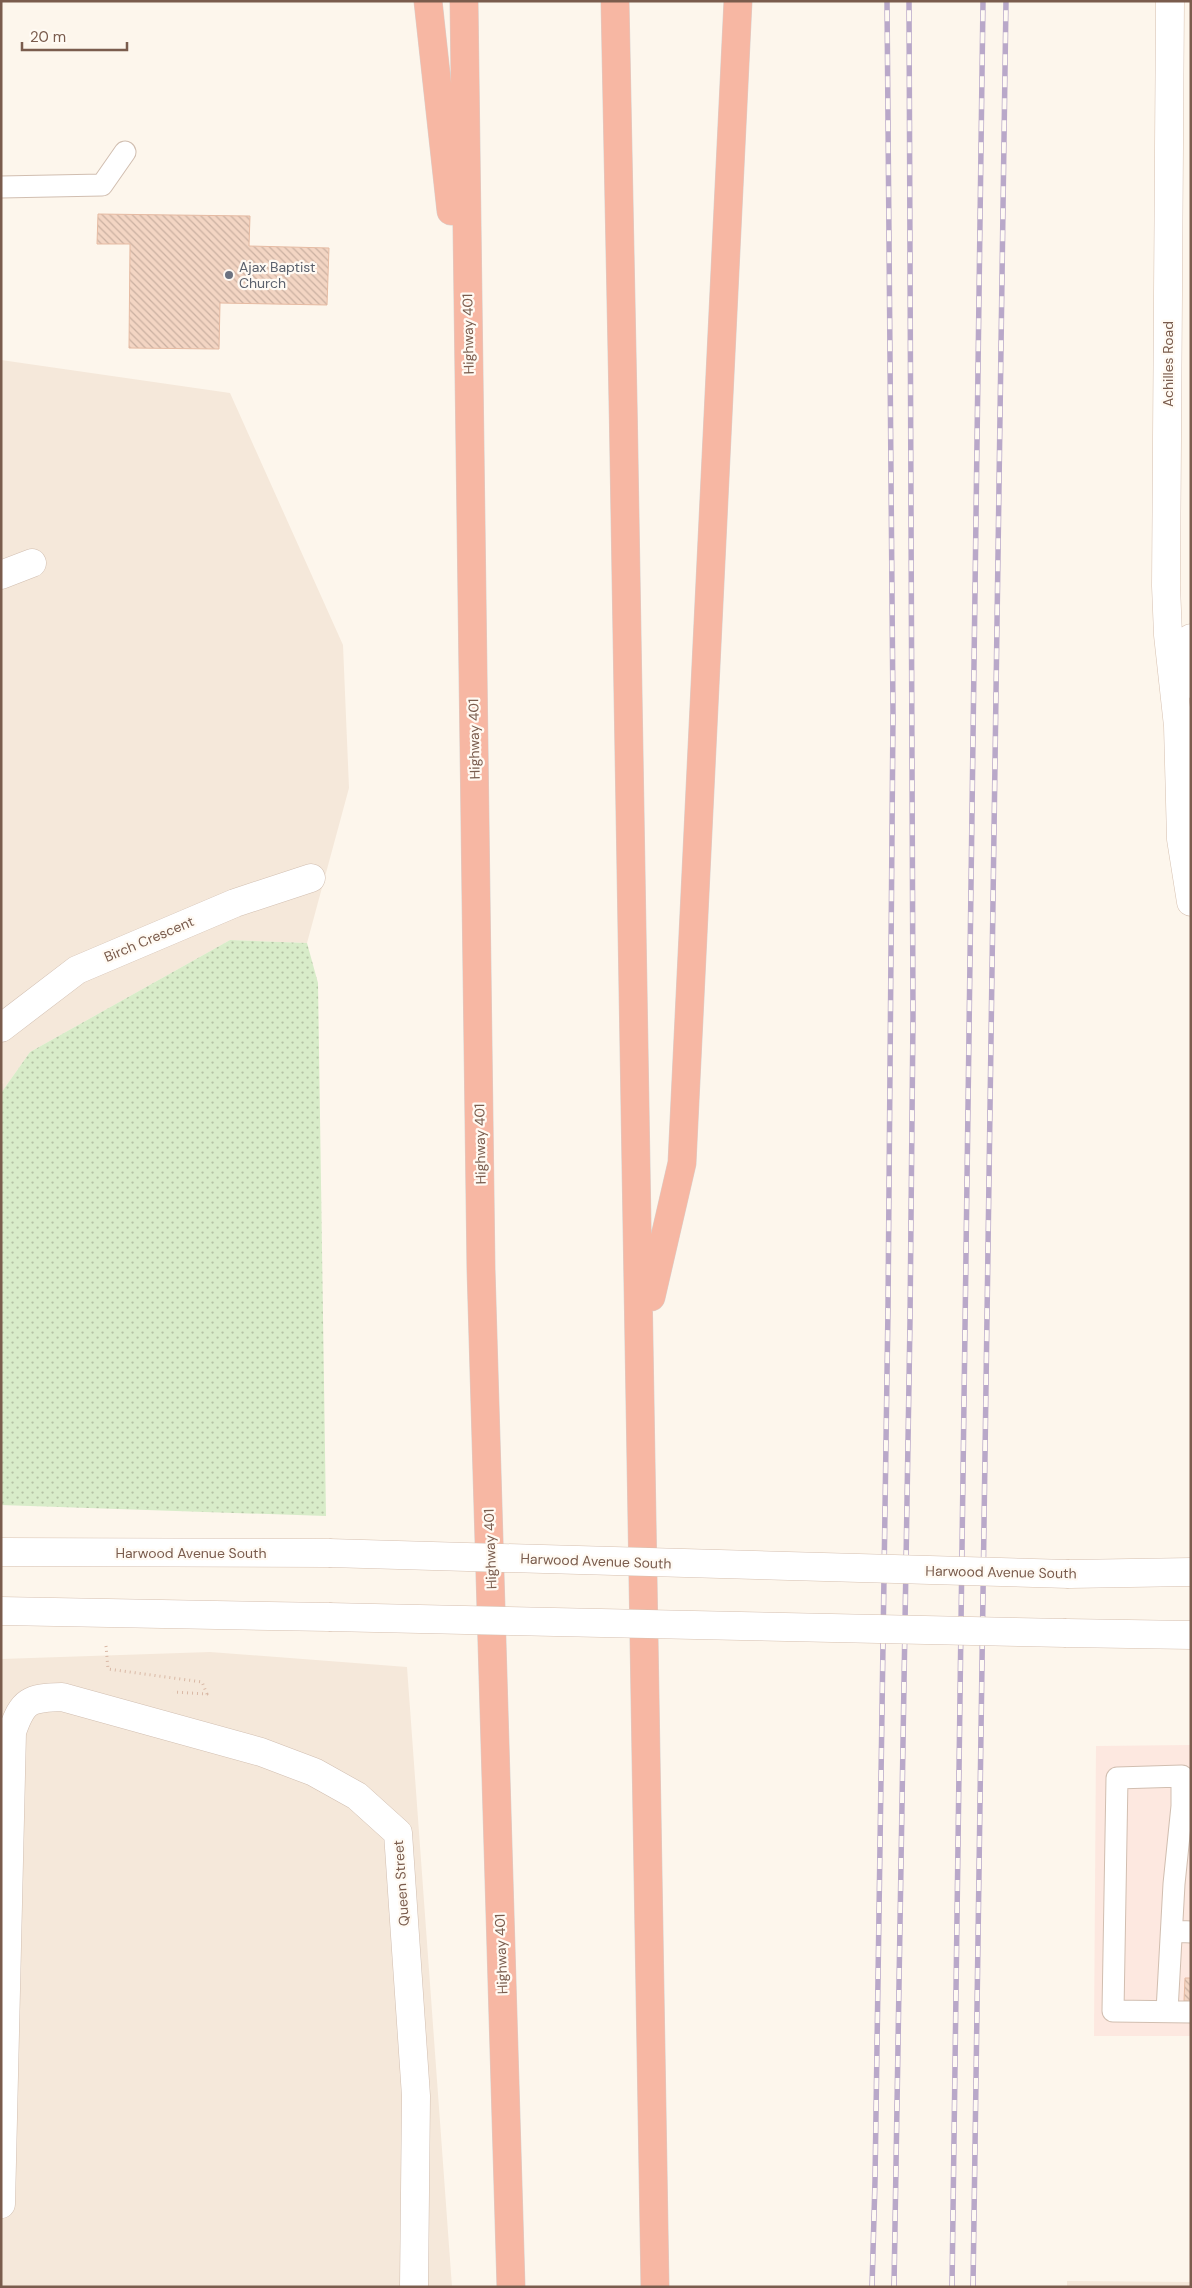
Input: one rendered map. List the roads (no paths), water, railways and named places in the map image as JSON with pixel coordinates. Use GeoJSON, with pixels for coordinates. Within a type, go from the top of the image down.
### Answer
{"type":"FeatureCollection","features":[{"type":"Feature","properties":{"kind":"highway"},"geometry":{"type":"LineString","coordinates":[[428,1],[469,376]]}},
{"type":"Feature","properties":{"kind":"highway","name":"Highway 401"},"geometry":{"type":"LineString","coordinates":[[464,1],[481,1269],[511,2287]]}},
{"type":"Feature","properties":{"kind":"highway"},"geometry":{"type":"LineString","coordinates":[[615,1],[650,1776],[655,2287]]}},
{"type":"Feature","properties":{"kind":"highway"},"geometry":{"type":"LineString","coordinates":[[642,1337],[682,1163],[738,1]]}},
{"type":"Feature","properties":{"kind":"street","name":"Achilles Road"},"geometry":{"type":"LineString","coordinates":[[1170,1],[1166,586],[1168,635],[1185,726]]}},
{"type":"Feature","properties":{"kind":"street"},"geometry":{"type":"LineString","coordinates":[[1,575],[32,563]]}},
{"type":"Feature","properties":{"kind":"street","name":"Achilles Road"},"geometry":{"type":"LineString","coordinates":[[1191,638],[1185,726],[1181,839],[1191,902]]}},
{"type":"Feature","properties":{"kind":"street","name":"Birch Crescent"},"geometry":{"type":"LineString","coordinates":[[1,1028],[77,970],[235,903],[311,878]]}},
{"type":"Feature","properties":{"kind":"street","name":"Harwood Avenue South"},"geometry":{"type":"LineString","coordinates":[[1,1552],[329,1553],[1069,1574],[1191,1572]]}},
{"type":"Feature","properties":{"kind":"street"},"geometry":{"type":"LineString","coordinates":[[1,1611],[1191,1635]]}},
{"type":"Feature","properties":{"kind":"street","name":"Queen Street"},"geometry":{"type":"LineString","coordinates":[[1,2204],[12,1732],[19,1711],[37,1698],[62,1697],[261,1752],[314,1772],[357,1796],[398,1833],[416,2096],[414,2287]]}},
{"type":"Feature","properties":{"kind":"lane"},"geometry":{"type":"LineString","coordinates":[[1,187],[102,185],[125,152]]}},
{"type":"Feature","properties":{"kind":"lane"},"geometry":{"type":"LineString","coordinates":[[1166,2011],[1181,1932],[1186,1806],[1182,1776],[1117,1778],[1113,2011],[1191,2012]]}},
{"type":"Feature","properties":{"kind":"railway"},"geometry":{"type":"LineString","coordinates":[[872,2287],[888,1308],[893,714],[887,1]]}},
{"type":"Feature","properties":{"kind":"railway"},"geometry":{"type":"LineString","coordinates":[[894,2287],[910,1321],[913,1017],[909,1]]}},
{"type":"Feature","properties":{"kind":"railway"},"geometry":{"type":"LineString","coordinates":[[952,2287],[983,1]]}},
{"type":"Feature","properties":{"kind":"railway"},"geometry":{"type":"LineString","coordinates":[[973,2287],[1006,1]]}},
{"type":"Feature","properties":{"kind":"place","name":"Ajax Baptist Church"},"geometry":{"type":"Point","coordinates":[229,275]}}]}
